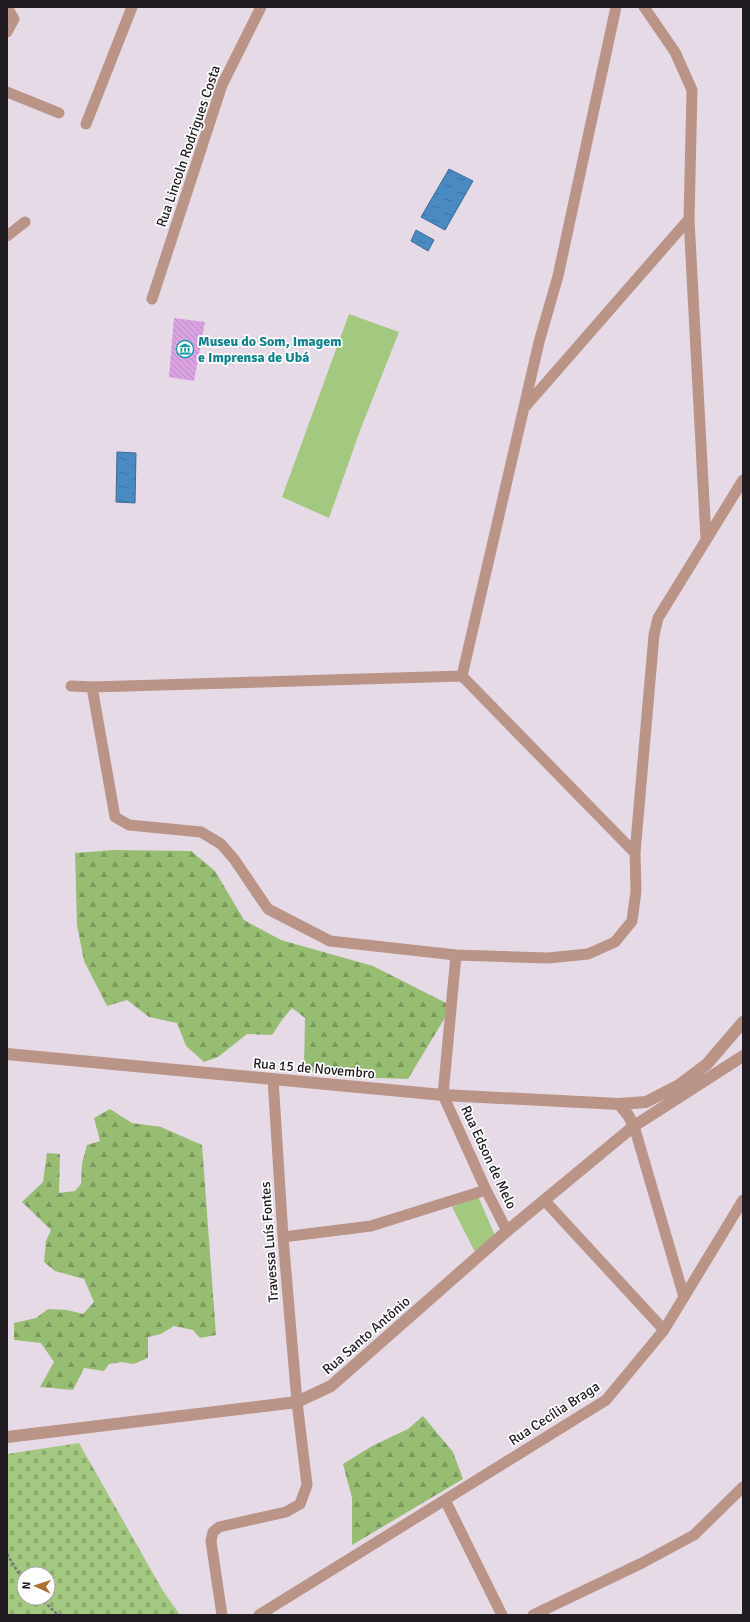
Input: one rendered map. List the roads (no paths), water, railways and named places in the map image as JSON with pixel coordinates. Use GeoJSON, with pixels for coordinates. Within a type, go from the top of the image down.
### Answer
{"type":"FeatureCollection","features":[{"type":"Feature","properties":{"kind":"street"},"geometry":{"type":"LineString","coordinates":[[7,32],[14,18],[8,7]]}},
{"type":"Feature","properties":{"kind":"street"},"geometry":{"type":"LineString","coordinates":[[123,7],[125,22]]}},
{"type":"Feature","properties":{"kind":"street"},"geometry":{"type":"LineString","coordinates":[[86,124],[132,7]]}},
{"type":"Feature","properties":{"kind":"street","name":"Rua Lincoln Rodrigues Costa"},"geometry":{"type":"LineString","coordinates":[[152,299],[222,85],[261,7]]}},
{"type":"Feature","properties":{"kind":"street"},"geometry":{"type":"LineString","coordinates":[[462,676],[539,342],[558,276],[616,7]]}},
{"type":"Feature","properties":{"kind":"street"},"geometry":{"type":"LineString","coordinates":[[644,7],[675,52],[692,90],[689,219],[706,539]]}},
{"type":"Feature","properties":{"kind":"street"},"geometry":{"type":"LineString","coordinates":[[7,92],[58,113]]}},
{"type":"Feature","properties":{"kind":"street"},"geometry":{"type":"LineString","coordinates":[[524,409],[689,219]]}},
{"type":"Feature","properties":{"kind":"street"},"geometry":{"type":"LineString","coordinates":[[7,236],[25,222]]}},
{"type":"Feature","properties":{"kind":"street"},"geometry":{"type":"LineString","coordinates":[[92,687],[115,817],[129,825],[201,832],[221,844],[234,859],[268,909],[330,941],[456,955],[548,958],[588,954],[615,942],[632,920],[636,890],[635,853],[654,635],[658,618],[743,480]]}},
{"type":"Feature","properties":{"kind":"street"},"geometry":{"type":"LineString","coordinates":[[71,686],[92,687],[462,676],[635,853]]}},
{"type":"Feature","properties":{"kind":"street"},"geometry":{"type":"LineString","coordinates":[[443,1095],[456,955]]}},
{"type":"Feature","properties":{"kind":"street","name":"Rua 15 de Novembro"},"geometry":{"type":"LineString","coordinates":[[7,1054],[443,1095],[619,1104],[646,1102],[680,1085],[707,1064],[743,1022]]}},
{"type":"Feature","properties":{"kind":"street","name":"Rua Santo Antônio"},"geometry":{"type":"LineString","coordinates":[[7,1437],[297,1402],[331,1386],[508,1231],[634,1126],[743,1056]]}},
{"type":"Feature","properties":{"kind":"street","name":"Travessa Luís Fontes"},"geometry":{"type":"LineString","coordinates":[[222,1615],[211,1541],[213,1532],[219,1527],[286,1512],[300,1504],[307,1485],[297,1402],[283,1237],[273,1079]]}},
{"type":"Feature","properties":{"kind":"street","name":"Rua Edson de Melo"},"geometry":{"type":"LineString","coordinates":[[443,1095],[486,1190],[508,1231]]}},
{"type":"Feature","properties":{"kind":"street"},"geometry":{"type":"LineString","coordinates":[[619,1104],[628,1115],[634,1126],[684,1297]]}},
{"type":"Feature","properties":{"kind":"street"},"geometry":{"type":"LineString","coordinates":[[283,1237],[371,1226],[486,1190]]}},
{"type":"Feature","properties":{"kind":"street","name":"Rua Cecília Braga"},"geometry":{"type":"LineString","coordinates":[[259,1615],[606,1400],[664,1330],[743,1200]]}},
{"type":"Feature","properties":{"kind":"street"},"geometry":{"type":"LineString","coordinates":[[545,1201],[664,1330]]}},
{"type":"Feature","properties":{"kind":"street"},"geometry":{"type":"LineString","coordinates":[[533,1615],[642,1563],[694,1535],[743,1487]]}},
{"type":"Feature","properties":{"kind":"street"},"geometry":{"type":"LineString","coordinates":[[445,1500],[502,1615]]}},
{"type":"Feature","properties":{"kind":"water"},"geometry":{"type":"Polygon","coordinates":[[[449,169],[473,181],[445,230],[421,217],[449,169]]]}},
{"type":"Feature","properties":{"kind":"water"},"geometry":{"type":"Polygon","coordinates":[[[416,230],[434,240],[428,251],[411,241],[416,230]]]}},
{"type":"Feature","properties":{"kind":"water"},"geometry":{"type":"Polygon","coordinates":[[[117,452],[136,453],[135,503],[116,502],[117,452]]]}},
{"type":"Feature","properties":{"kind":"place","name":"Museu do Som, Imagem e Imprensa de Ubá"},"geometry":{"type":"Point","coordinates":[185,349]}}]}
